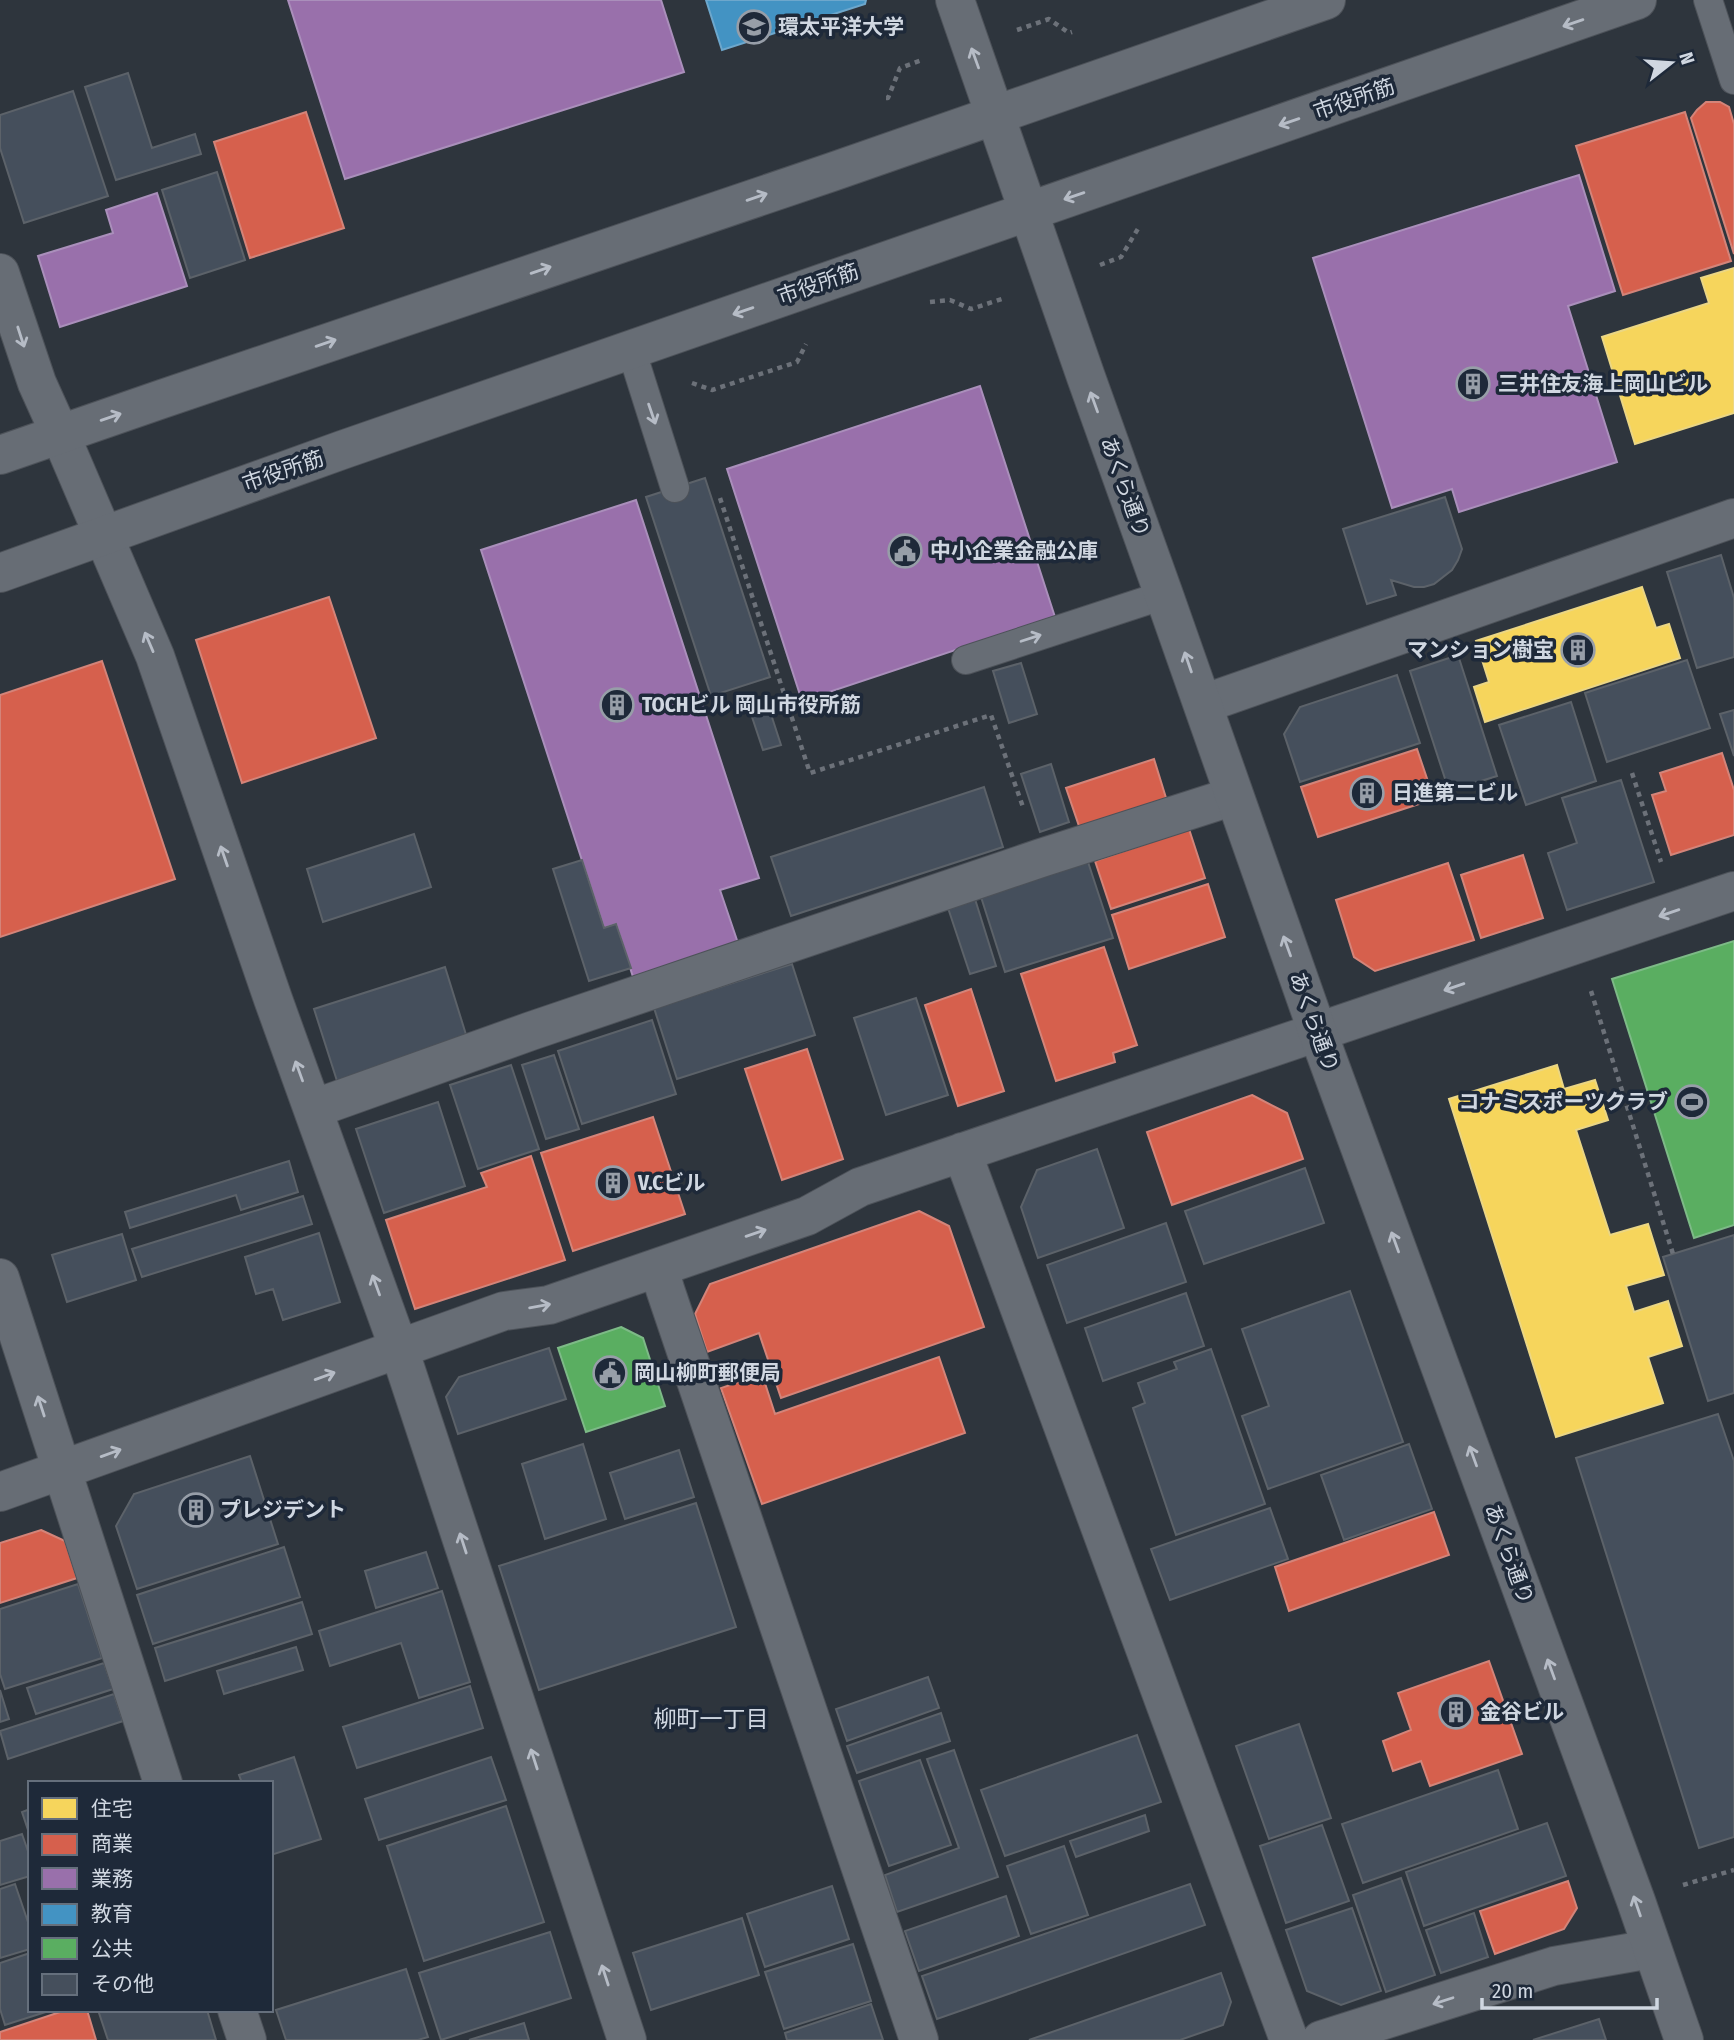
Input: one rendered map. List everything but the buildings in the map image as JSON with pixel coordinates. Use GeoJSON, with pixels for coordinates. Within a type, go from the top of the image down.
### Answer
{"type":"FeatureCollection","features":[{"type":"Feature","properties":{"kind":"street","name":"あくら通り"},"geometry":{"type":"LineString","coordinates":[[955,0],[1318,1033],[1533,1618],[1684,2040]]}},
{"type":"Feature","properties":{"kind":"street"},"geometry":{"type":"LineString","coordinates":[[0,456],[1326,0]]}},
{"type":"Feature","properties":{"kind":"street","name":"市役所筋"},"geometry":{"type":"LineString","coordinates":[[0,573],[631,349],[1637,0]]}},
{"type":"Feature","properties":{"kind":"street"},"geometry":{"type":"LineString","coordinates":[[0,273],[37,383],[155,656],[399,1349],[626,2040]]}},
{"type":"Feature","properties":{"kind":"street"},"geometry":{"type":"LineString","coordinates":[[1203,704],[1734,518]]}},
{"type":"Feature","properties":{"kind":"street"},"geometry":{"type":"LineString","coordinates":[[313,1109],[531,1031],[1041,858],[1234,796]]}},
{"type":"Feature","properties":{"kind":"street"},"geometry":{"type":"LineString","coordinates":[[0,1492],[504,1311],[549,1304],[807,1216],[860,1187],[1734,891]]}},
{"type":"Feature","properties":{"kind":"street"},"geometry":{"type":"LineString","coordinates":[[962,1152],[1289,2040]]}},
{"type":"Feature","properties":{"kind":"street"},"geometry":{"type":"LineString","coordinates":[[659,1267],[919,2040]]}},
{"type":"Feature","properties":{"kind":"street"},"geometry":{"type":"LineString","coordinates":[[0,1278],[162,1781]]}},
{"type":"Feature","properties":{"kind":"street"},"geometry":{"type":"LineString","coordinates":[[1321,2040],[1554,1966],[1651,1949]]}},
{"type":"Feature","properties":{"kind":"street"},"geometry":{"type":"LineString","coordinates":[[238,2012],[247,2040]]}},
{"type":"Feature","properties":{"kind":"lane"},"geometry":{"type":"LineString","coordinates":[[1708,0],[1734,80]]}},
{"type":"Feature","properties":{"kind":"lane"},"geometry":{"type":"LineString","coordinates":[[631,349],[675,488]]}},
{"type":"Feature","properties":{"kind":"lane"},"geometry":{"type":"LineString","coordinates":[[966,660],[1164,595]]}},
{"type":"Feature","properties":{"kind":"path"},"geometry":{"type":"LineString","coordinates":[[1049,19],[1069,33],[1081,29]]}},
{"type":"Feature","properties":{"kind":"path"},"geometry":{"type":"LineString","coordinates":[[716,486],[810,773],[991,715],[1041,858]]}},
{"type":"Feature","properties":{"kind":"path"},"geometry":{"type":"LineString","coordinates":[[1632,773],[1676,911]]}},
{"type":"Feature","properties":{"kind":"path"},"geometry":{"type":"LineString","coordinates":[[1589,983],[1673,1254]]}},
{"type":"Feature","properties":{"kind":"place","name":"環太平洋大学"},"geometry":{"type":"Point","coordinates":[754,27]}},
{"type":"Feature","properties":{"kind":"place","name":"三井住友海上岡山ビル"},"geometry":{"type":"Point","coordinates":[1473,384]}},
{"type":"Feature","properties":{"kind":"place","name":"中小企業金融公庫"},"geometry":{"type":"Point","coordinates":[905,551]}},
{"type":"Feature","properties":{"kind":"place","name":"マンション樹宝"},"geometry":{"type":"Point","coordinates":[1578,650]}},
{"type":"Feature","properties":{"kind":"place","name":"TOCHビル 岡山市役所筋"},"geometry":{"type":"Point","coordinates":[617,705]}},
{"type":"Feature","properties":{"kind":"place","name":"日進第二ビル"},"geometry":{"type":"Point","coordinates":[1367,793]}},
{"type":"Feature","properties":{"kind":"place","name":"コナミスポーツクラブ"},"geometry":{"type":"Point","coordinates":[1692,1102]}},
{"type":"Feature","properties":{"kind":"place","name":"V.Cビル"},"geometry":{"type":"Point","coordinates":[613,1183]}},
{"type":"Feature","properties":{"kind":"place","name":"岡山柳町郵便局"},"geometry":{"type":"Point","coordinates":[610,1373]}},
{"type":"Feature","properties":{"kind":"place","name":"プレジデント"},"geometry":{"type":"Point","coordinates":[196,1510]}},
{"type":"Feature","properties":{"kind":"place","name":"金谷ビル"},"geometry":{"type":"Point","coordinates":[1456,1712]}},
{"type":"Feature","properties":{"kind":"district","name":"柳町一丁目"},"geometry":{"type":"Point","coordinates":[711,1719]}}]}
